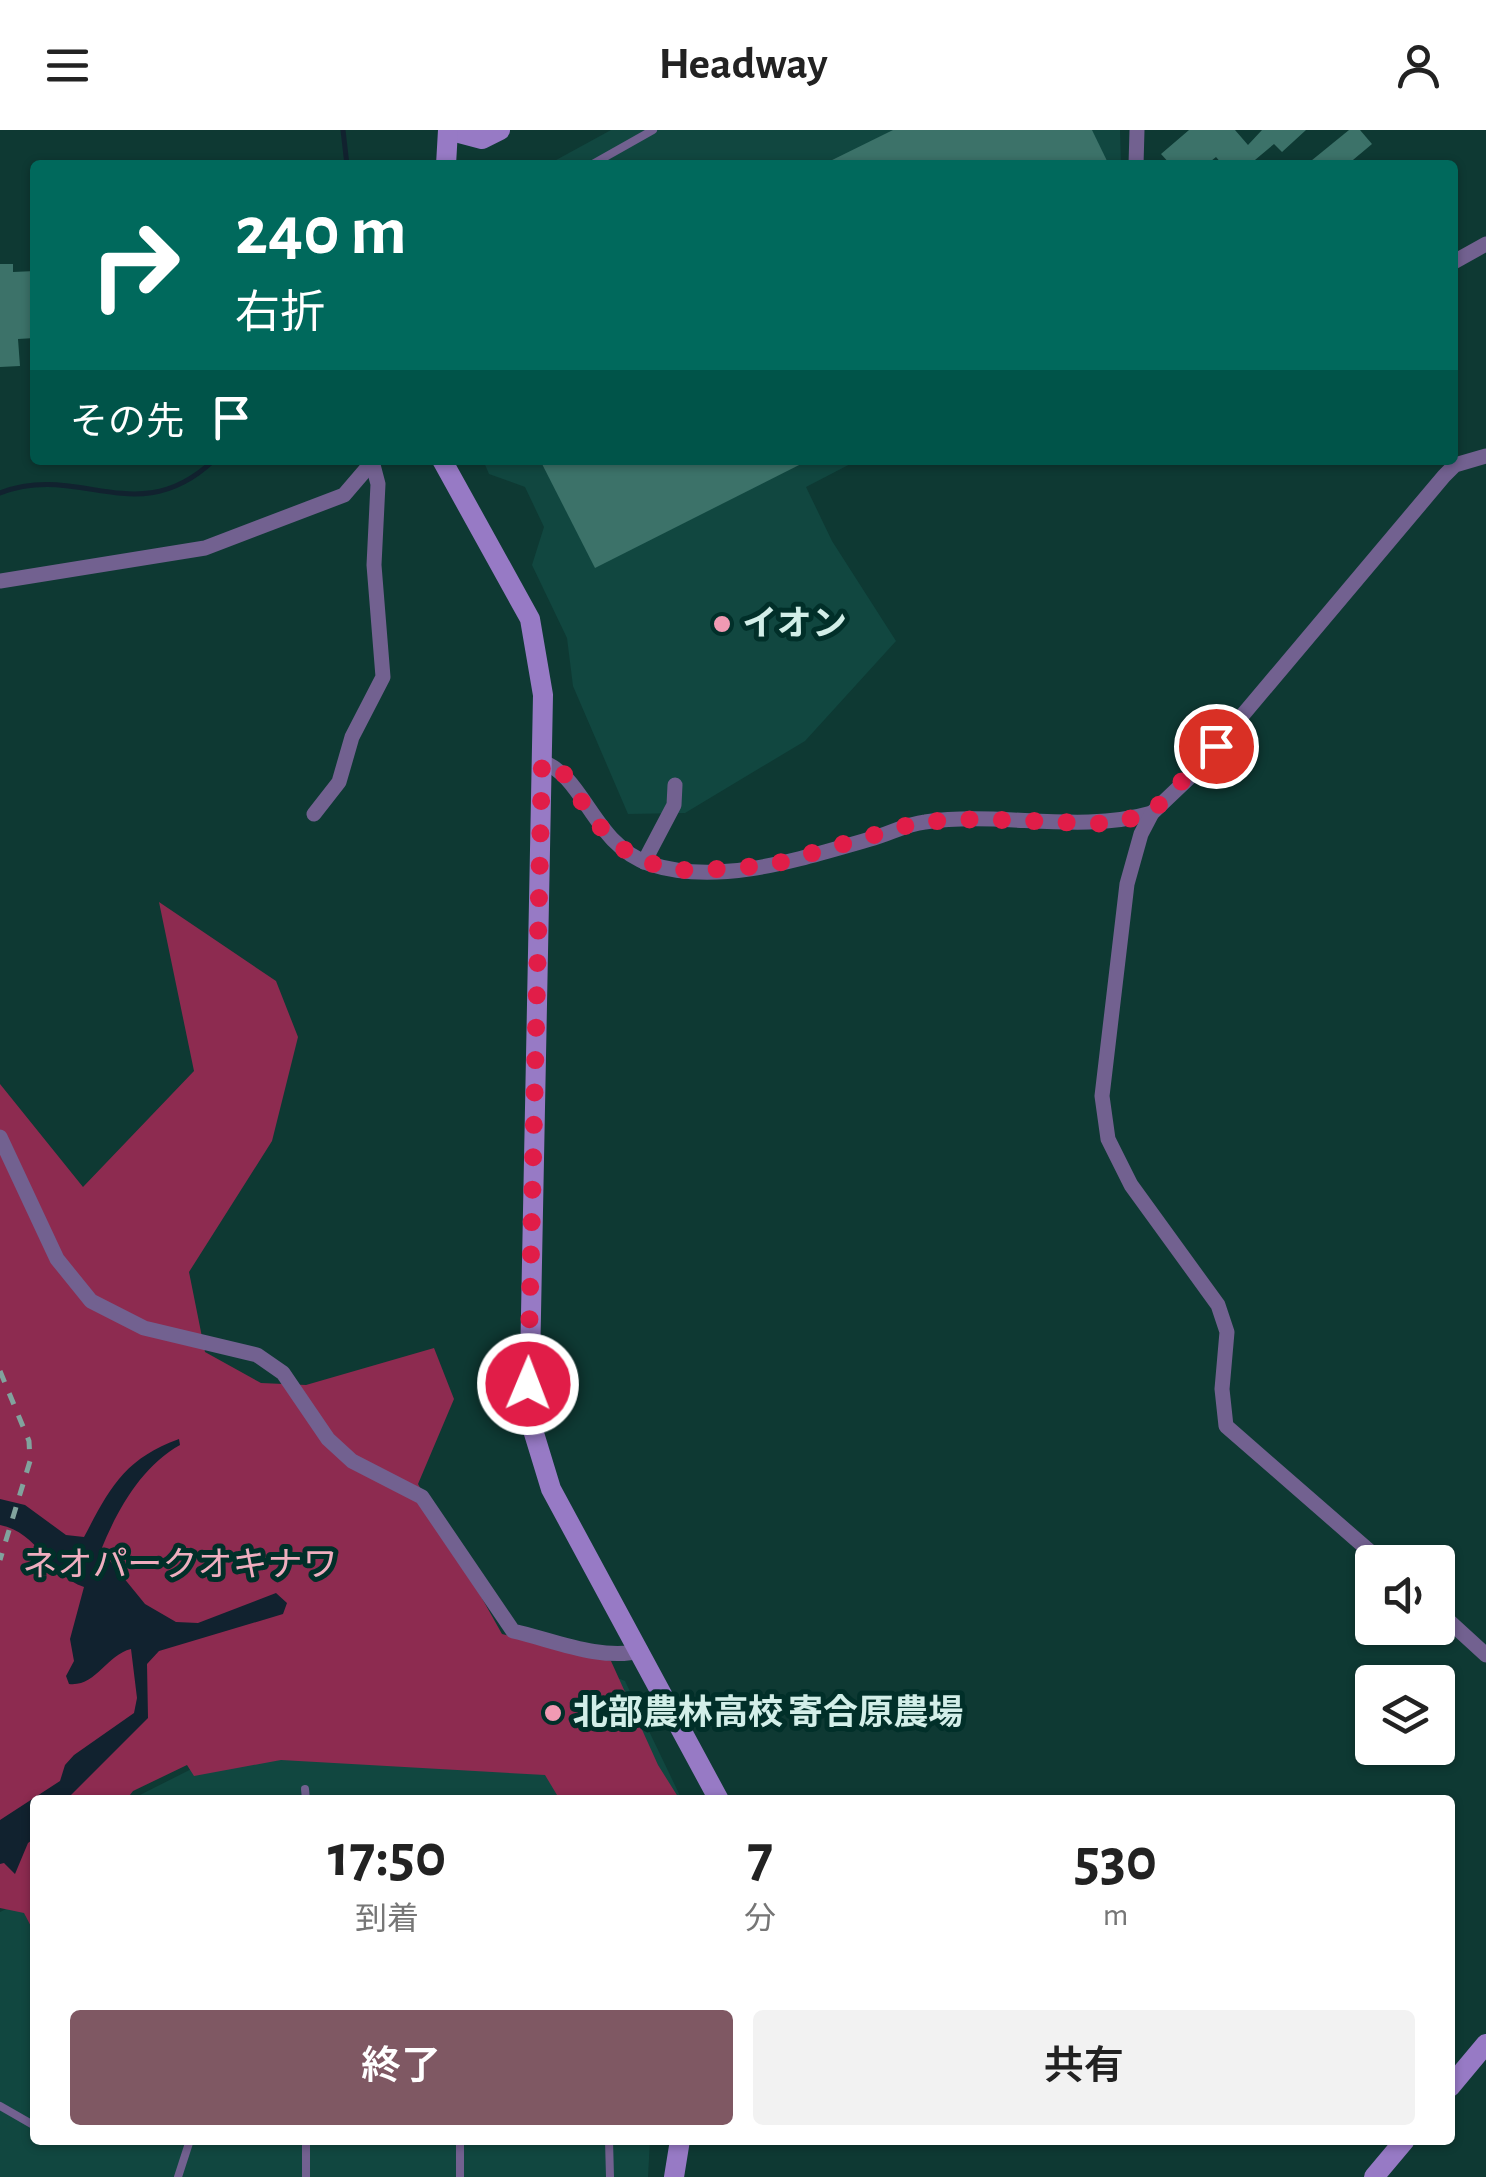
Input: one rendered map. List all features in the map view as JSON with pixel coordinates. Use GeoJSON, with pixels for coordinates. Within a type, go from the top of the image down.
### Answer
{"type":"FeatureCollection","features":[{"type":"Feature","properties":{"kind":"street"},"geometry":{"type":"LineString","coordinates":[[446,160],[448,130],[482,139],[500,130]]}},
{"type":"Feature","properties":{"kind":"street"},"geometry":{"type":"LineString","coordinates":[[1136,160],[1137,130]]}},
{"type":"Feature","properties":{"kind":"street"},"geometry":{"type":"LineString","coordinates":[[1458,260],[1486,244]]}},
{"type":"Feature","properties":{"kind":"street"},"geometry":{"type":"LineString","coordinates":[[1458,463],[1486,456]]}},
{"type":"Feature","properties":{"kind":"street"},"geometry":{"type":"LineString","coordinates":[[0,582],[22,574],[206,548],[319,508],[344,495],[371,465]]}},
{"type":"Feature","properties":{"kind":"street"},"geometry":{"type":"LineString","coordinates":[[314,814],[339,782],[352,737],[384,677],[374,565],[378,484],[375,465]]}},
{"type":"Feature","properties":{"kind":"street"},"geometry":{"type":"LineString","coordinates":[[445,465],[530,618],[542,695],[529,1417],[551,1489],[717,1795]]}},
{"type":"Feature","properties":{"kind":"street"},"geometry":{"type":"LineString","coordinates":[[542,762],[562,771],[595,822],[644,862],[669,870],[771,865],[919,822],[978,819],[1113,824],[1152,812],[1192,774],[1454,465]]}},
{"type":"Feature","properties":{"kind":"street"},"geometry":{"type":"LineString","coordinates":[[644,862],[674,805],[675,786]]}},
{"type":"Feature","properties":{"kind":"street"},"geometry":{"type":"LineString","coordinates":[[1152,812],[1127,884],[1102,1096],[1108,1139],[1148,1213],[1218,1306],[1226,1332],[1222,1390],[1226,1426],[1362,1545]]}},
{"type":"Feature","properties":{"kind":"street"},"geometry":{"type":"LineString","coordinates":[[0,1137],[57,1259],[91,1301],[144,1328],[257,1356],[283,1374],[328,1439],[352,1461],[422,1498],[440,1517],[496,1611],[512,1630],[622,1656],[641,1651]]}},
{"type":"Feature","properties":{"kind":"street"},"geometry":{"type":"LineString","coordinates":[[1455,1627],[1486,1655]]}},
{"type":"Feature","properties":{"kind":"street"},"geometry":{"type":"LineString","coordinates":[[1455,2080],[1486,2044]]}},
{"type":"Feature","properties":{"kind":"street"},"geometry":{"type":"LineString","coordinates":[[674,2177],[679,2145]]}},
{"type":"Feature","properties":{"kind":"street"},"geometry":{"type":"LineString","coordinates":[[1374,2177],[1401,2145]]}},
{"type":"Feature","properties":{"kind":"lane"},"geometry":{"type":"LineString","coordinates":[[600,160],[653,130]]}},
{"type":"Feature","properties":{"kind":"lane"},"geometry":{"type":"LineString","coordinates":[[305,1790],[306,1795]]}},
{"type":"Feature","properties":{"kind":"lane"},"geometry":{"type":"LineString","coordinates":[[0,2106],[30,2123]]}},
{"type":"Feature","properties":{"kind":"lane"},"geometry":{"type":"LineString","coordinates":[[178,2177],[187,2145]]}},
{"type":"Feature","properties":{"kind":"lane"},"geometry":{"type":"LineString","coordinates":[[306,2145],[306,2177]]}},
{"type":"Feature","properties":{"kind":"lane"},"geometry":{"type":"LineString","coordinates":[[460,2145],[460,2177]]}},
{"type":"Feature","properties":{"kind":"lane"},"geometry":{"type":"LineString","coordinates":[[609,2145],[610,2177]]}},
{"type":"Feature","properties":{"kind":"shaded area"},"geometry":{"type":"Polygon","coordinates":[[[611,130],[1120,130],[1121,160],[556,160],[611,130]]]}},
{"type":"Feature","properties":{"kind":"shaded area","name":"イオン"},"geometry":{"type":"Polygon","coordinates":[[[485,465],[848,465],[806,487],[832,541],[896,641],[805,741],[685,813],[628,814],[573,686],[567,638],[532,565],[544,527],[525,487],[489,474],[485,465]]]}},
{"type":"Feature","properties":{"kind":"shaded area"},"geometry":{"type":"Polygon","coordinates":[[[179,1439],[180,1445],[154,1465],[132,1490],[101,1550],[145,1604],[176,1622],[198,1623],[276,1593],[287,1603],[283,1614],[159,1651],[147,1664],[148,1718],[71,1795],[38,1795],[60,1781],[65,1765],[74,1755],[134,1713],[137,1698],[131,1649],[87,1681],[69,1684],[66,1676],[74,1661],[70,1639],[84,1587],[61,1573],[24,1536],[0,1525],[0,1499],[25,1505],[66,1535],[84,1537],[121,1477],[160,1447],[179,1439]]]}},
{"type":"Feature","properties":{"kind":"shaded area","name":"北部農林高校 寄合原農場"},"geometry":{"type":"Polygon","coordinates":[[[531,1644],[625,1681],[680,1795],[140,1795],[350,1689],[531,1644]]]}},
{"type":"Feature","properties":{"kind":"shaded area"},"geometry":{"type":"Polygon","coordinates":[[[30,1800],[30,1842],[15,1874],[4,1863],[0,1864],[0,1820],[30,1800]]]}},
{"type":"Feature","properties":{"kind":"shaded area"},"geometry":{"type":"Polygon","coordinates":[[[30,1897],[30,2145],[650,2145],[648,2177],[0,2177],[0,1912],[30,1897]]]}},
{"type":"Feature","properties":{"kind":"green space","name":"ネオパークオキナワ"},"geometry":{"type":"Polygon","coordinates":[[[159,902],[276,981],[298,1037],[272,1141],[189,1272],[205,1352],[261,1383],[306,1385],[434,1348],[454,1399],[418,1484],[502,1634],[611,1661],[658,1765],[677,1795],[557,1795],[545,1775],[281,1760],[194,1776],[187,1765],[130,1795],[30,1795],[30,1924],[24,1913],[0,1908],[0,1084],[83,1187],[194,1071],[159,902]]]}},
{"type":"Feature","properties":{"kind":"building"},"geometry":{"type":"Polygon","coordinates":[[[893,130],[1092,130],[1107,160],[832,160],[893,130]]]}},
{"type":"Feature","properties":{"kind":"building"},"geometry":{"type":"Polygon","coordinates":[[[1189,130],[1235,130],[1248,145],[1262,130],[1306,130],[1282,152],[1274,144],[1255,160],[1166,160],[1161,154],[1189,130]]]}},
{"type":"Feature","properties":{"kind":"building"},"geometry":{"type":"Polygon","coordinates":[[[1349,130],[1360,130],[1372,144],[1353,160],[1312,160],[1349,130]]]}},
{"type":"Feature","properties":{"kind":"building"},"geometry":{"type":"Polygon","coordinates":[[[0,264],[13,264],[13,272],[30,271],[30,338],[18,339],[20,366],[0,367],[0,264]]]}},
{"type":"Feature","properties":{"kind":"building"},"geometry":{"type":"Polygon","coordinates":[[[543,465],[799,465],[595,568],[543,465]]]}},
{"type":"Feature","properties":{"kind":"waterway"},"geometry":{"type":"LineString","coordinates":[[343,130],[346,160]]}},
{"type":"Feature","properties":{"kind":"waterway"},"geometry":{"type":"LineString","coordinates":[[0,493],[56,485],[134,494],[160,491],[186,481],[207,465]]}},
{"type":"Feature","properties":{"kind":"railway"},"geometry":{"type":"LineString","coordinates":[[0,1371],[29,1441],[30,1461],[0,1560]]}},
{"type":"Feature","properties":{"kind":"place","name":"イオン"},"geometry":{"type":"Point","coordinates":[722,624]}},
{"type":"Feature","properties":{"kind":"place","name":"北部農林高校 寄合原農場"},"geometry":{"type":"Point","coordinates":[553,1713]}},
{"type":"Feature","properties":{"kind":"route"},"geometry":{"type":"LineString","coordinates":[[528,1384],[542,762],[562,771],[595,822],[630,855],[669,870],[704,870],[771,865],[919,822],[978,819],[1113,824],[1152,812],[1216,746]]}}]}
